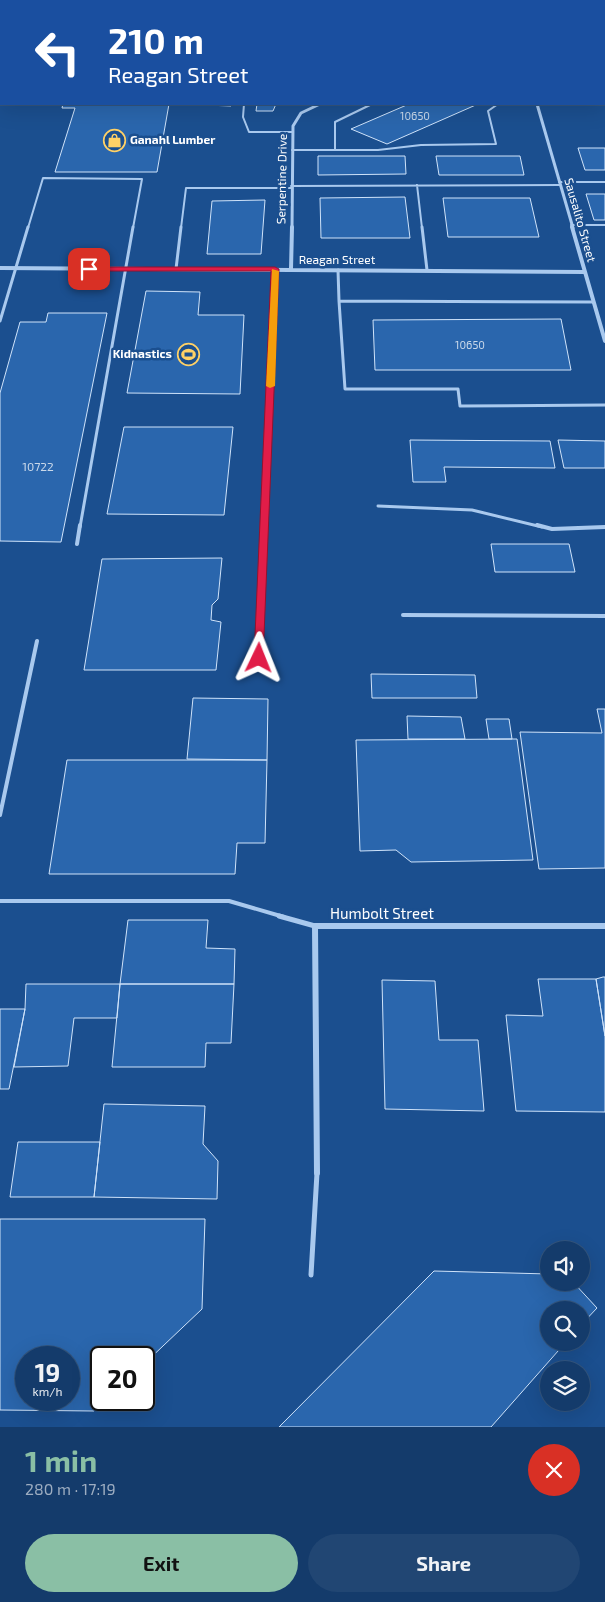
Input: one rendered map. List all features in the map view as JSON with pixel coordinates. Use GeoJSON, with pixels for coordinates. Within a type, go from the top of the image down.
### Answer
{"type":"FeatureCollection","features":[{"type":"Feature","properties":{"kind":"street","name":"Serpentine Drive"},"geometry":{"type":"LineString","coordinates":[[291,269],[292,132],[293,126],[301,113],[318,105]]}},
{"type":"Feature","properties":{"kind":"street","name":"Sausalito Street"},"geometry":{"type":"LineString","coordinates":[[537,105],[605,341]]}},
{"type":"Feature","properties":{"kind":"street","name":"Reagan Street"},"geometry":{"type":"LineString","coordinates":[[0,268],[584,272]]}},
{"type":"Feature","properties":{"kind":"street","name":"Humbolt Street"},"geometry":{"type":"LineString","coordinates":[[317,1173],[315,926],[605,926]]}},
{"type":"Feature","properties":{"kind":"lane"},"geometry":{"type":"LineString","coordinates":[[244,105],[243,117],[249,132],[292,132]]}},
{"type":"Feature","properties":{"kind":"lane"},"geometry":{"type":"LineString","coordinates":[[335,150],[335,122],[370,105]]}},
{"type":"Feature","properties":{"kind":"lane"},"geometry":{"type":"LineString","coordinates":[[292,150],[378,150],[421,144],[496,144],[488,111],[497,105]]}},
{"type":"Feature","properties":{"kind":"lane"},"geometry":{"type":"LineString","coordinates":[[0,321],[43,178],[139,177],[142,179],[77,544]]}},
{"type":"Feature","properties":{"kind":"lane"},"geometry":{"type":"LineString","coordinates":[[176,269],[186,188],[605,182]]}},
{"type":"Feature","properties":{"kind":"lane"},"geometry":{"type":"LineString","coordinates":[[417,185],[427,270]]}},
{"type":"Feature","properties":{"kind":"lane"},"geometry":{"type":"LineString","coordinates":[[571,225],[605,225]]}},
{"type":"Feature","properties":{"kind":"lane"},"geometry":{"type":"LineString","coordinates":[[259,658],[275,269]]}},
{"type":"Feature","properties":{"kind":"lane"},"geometry":{"type":"LineString","coordinates":[[338,270],[338,301],[345,388],[458,388],[460,406],[605,405]]}},
{"type":"Feature","properties":{"kind":"lane"},"geometry":{"type":"LineString","coordinates":[[338,301],[593,302]]}},
{"type":"Feature","properties":{"kind":"lane"},"geometry":{"type":"LineString","coordinates":[[378,506],[472,510],[552,529],[605,528]]}},
{"type":"Feature","properties":{"kind":"lane"},"geometry":{"type":"LineString","coordinates":[[403,614],[605,616]]}},
{"type":"Feature","properties":{"kind":"lane"},"geometry":{"type":"LineString","coordinates":[[0,815],[37,641]]}},
{"type":"Feature","properties":{"kind":"lane"},"geometry":{"type":"LineString","coordinates":[[0,901],[229,901],[315,926]]}},
{"type":"Feature","properties":{"kind":"lane"},"geometry":{"type":"LineString","coordinates":[[311,1275],[317,1173]]}},
{"type":"Feature","properties":{"kind":"building","name":"Ganahl Lumber"},"geometry":{"type":"Polygon","coordinates":[[[63,105],[169,105],[157,172],[55,172],[75,108],[62,108],[63,105]]]}},
{"type":"Feature","properties":{"kind":"building"},"geometry":{"type":"Polygon","coordinates":[[[257,105],[276,105],[273,111],[256,111],[257,105]]]}},
{"type":"Feature","properties":{"kind":"building"},"geometry":{"type":"Polygon","coordinates":[[[407,105],[476,105],[387,144],[351,129],[407,105]]]}},
{"type":"Feature","properties":{"kind":"building"},"geometry":{"type":"Polygon","coordinates":[[[578,148],[605,148],[605,170],[585,170],[578,148]]]}},
{"type":"Feature","properties":{"kind":"building"},"geometry":{"type":"Polygon","coordinates":[[[318,156],[405,156],[406,174],[318,175],[318,156]]]}},
{"type":"Feature","properties":{"kind":"building"},"geometry":{"type":"Polygon","coordinates":[[[436,156],[520,156],[524,175],[439,175],[436,156]]]}},
{"type":"Feature","properties":{"kind":"building"},"geometry":{"type":"Polygon","coordinates":[[[586,194],[605,194],[605,220],[594,220],[586,194]]]}},
{"type":"Feature","properties":{"kind":"building"},"geometry":{"type":"Polygon","coordinates":[[[405,197],[410,238],[321,238],[320,198],[405,197]]]}},
{"type":"Feature","properties":{"kind":"building"},"geometry":{"type":"Polygon","coordinates":[[[443,198],[530,198],[539,237],[448,237],[443,198]]]}},
{"type":"Feature","properties":{"kind":"building"},"geometry":{"type":"Polygon","coordinates":[[[265,200],[261,254],[207,254],[212,201],[265,200]]]}},
{"type":"Feature","properties":{"kind":"building","name":"Kidnastics"},"geometry":{"type":"Polygon","coordinates":[[[146,291],[200,292],[198,315],[244,315],[240,394],[127,393],[146,291]]]}},
{"type":"Feature","properties":{"kind":"building"},"geometry":{"type":"Polygon","coordinates":[[[48,313],[107,313],[61,542],[0,541],[0,393],[20,322],[46,322],[48,313]]]}},
{"type":"Feature","properties":{"kind":"building"},"geometry":{"type":"Polygon","coordinates":[[[561,319],[571,370],[375,370],[373,320],[561,319]]]}},
{"type":"Feature","properties":{"kind":"building"},"geometry":{"type":"Polygon","coordinates":[[[124,427],[233,427],[224,515],[107,514],[124,427]]]}},
{"type":"Feature","properties":{"kind":"building"},"geometry":{"type":"Polygon","coordinates":[[[410,440],[550,441],[555,468],[444,467],[446,482],[413,482],[410,440]]]}},
{"type":"Feature","properties":{"kind":"building"},"geometry":{"type":"Polygon","coordinates":[[[558,440],[605,441],[605,468],[564,468],[558,440]]]}},
{"type":"Feature","properties":{"kind":"building"},"geometry":{"type":"Polygon","coordinates":[[[491,544],[569,544],[575,572],[495,572],[491,544]]]}},
{"type":"Feature","properties":{"kind":"building"},"geometry":{"type":"Polygon","coordinates":[[[222,558],[218,599],[212,605],[211,620],[221,622],[216,670],[84,670],[102,559],[222,558]]]}},
{"type":"Feature","properties":{"kind":"building"},"geometry":{"type":"Polygon","coordinates":[[[371,674],[475,675],[477,698],[372,698],[371,674]]]}},
{"type":"Feature","properties":{"kind":"building"},"geometry":{"type":"Polygon","coordinates":[[[193,698],[268,699],[267,760],[187,759],[193,698]]]}},
{"type":"Feature","properties":{"kind":"building"},"geometry":{"type":"Polygon","coordinates":[[[597,709],[605,709],[605,868],[539,869],[520,732],[602,733],[597,709]]]}},
{"type":"Feature","properties":{"kind":"building"},"geometry":{"type":"Polygon","coordinates":[[[407,716],[461,717],[465,739],[408,739],[407,716]]]}},
{"type":"Feature","properties":{"kind":"building"},"geometry":{"type":"Polygon","coordinates":[[[486,719],[509,719],[512,739],[489,739],[486,719]]]}},
{"type":"Feature","properties":{"kind":"building"},"geometry":{"type":"Polygon","coordinates":[[[517,739],[533,860],[411,862],[396,850],[360,851],[356,740],[517,739]]]}},
{"type":"Feature","properties":{"kind":"building"},"geometry":{"type":"Polygon","coordinates":[[[67,760],[267,760],[265,843],[237,843],[235,874],[49,874],[67,760]]]}},
{"type":"Feature","properties":{"kind":"building"},"geometry":{"type":"Polygon","coordinates":[[[128,920],[208,920],[206,948],[235,949],[234,984],[120,984],[128,920]]]}},
{"type":"Feature","properties":{"kind":"building"},"geometry":{"type":"Polygon","coordinates":[[[605,977],[605,1036],[596,979],[605,977]]]}},
{"type":"Feature","properties":{"kind":"building"},"geometry":{"type":"Polygon","coordinates":[[[538,979],[596,979],[605,1036],[605,1112],[516,1111],[506,1015],[543,1016],[538,979]]]}},
{"type":"Feature","properties":{"kind":"building"},"geometry":{"type":"Polygon","coordinates":[[[382,980],[435,981],[439,1040],[478,1040],[484,1111],[385,1109],[382,980]]]}},
{"type":"Feature","properties":{"kind":"building"},"geometry":{"type":"Polygon","coordinates":[[[26,984],[120,984],[117,1018],[74,1018],[68,1066],[14,1067],[25,1009],[26,984]]]}},
{"type":"Feature","properties":{"kind":"building"},"geometry":{"type":"Polygon","coordinates":[[[120,984],[234,984],[231,1043],[206,1043],[205,1067],[112,1067],[120,984]]]}},
{"type":"Feature","properties":{"kind":"building"},"geometry":{"type":"Polygon","coordinates":[[[0,1009],[25,1009],[9,1089],[0,1089],[0,1009]]]}},
{"type":"Feature","properties":{"kind":"building"},"geometry":{"type":"Polygon","coordinates":[[[104,1104],[205,1106],[203,1144],[218,1161],[217,1199],[94,1197],[104,1104]]]}},
{"type":"Feature","properties":{"kind":"building"},"geometry":{"type":"Polygon","coordinates":[[[18,1142],[100,1142],[94,1197],[10,1197],[18,1142]]]}},
{"type":"Feature","properties":{"kind":"building"},"geometry":{"type":"Polygon","coordinates":[[[0,1219],[205,1219],[202,1309],[155,1354],[155,1346],[90,1346],[90,1411],[80,1411],[80,1346],[15,1346],[15,1410],[0,1410],[0,1219]]]}},
{"type":"Feature","properties":{"kind":"building"},"geometry":{"type":"Polygon","coordinates":[[[434,1271],[540,1274],[540,1291],[581,1291],[597,1308],[590,1315],[590,1301],[540,1301],[540,1351],[558,1351],[549,1361],[540,1361],[540,1371],[491,1427],[279,1427],[434,1271]]]}},
{"type":"Feature","properties":{"kind":"slow traffic"},"geometry":{"type":"LineString","coordinates":[[270,386],[275,271]]}},
{"type":"Feature","properties":{"kind":"place","name":"Ganahl Lumber"},"geometry":{"type":"Point","coordinates":[114,140]}},
{"type":"Feature","properties":{"kind":"place","name":"Kidnastics"},"geometry":{"type":"Point","coordinates":[188,354]}},
{"type":"Feature","properties":{"kind":"route"},"geometry":{"type":"LineString","coordinates":[[89,269],[275,269],[259,658]]}}]}
